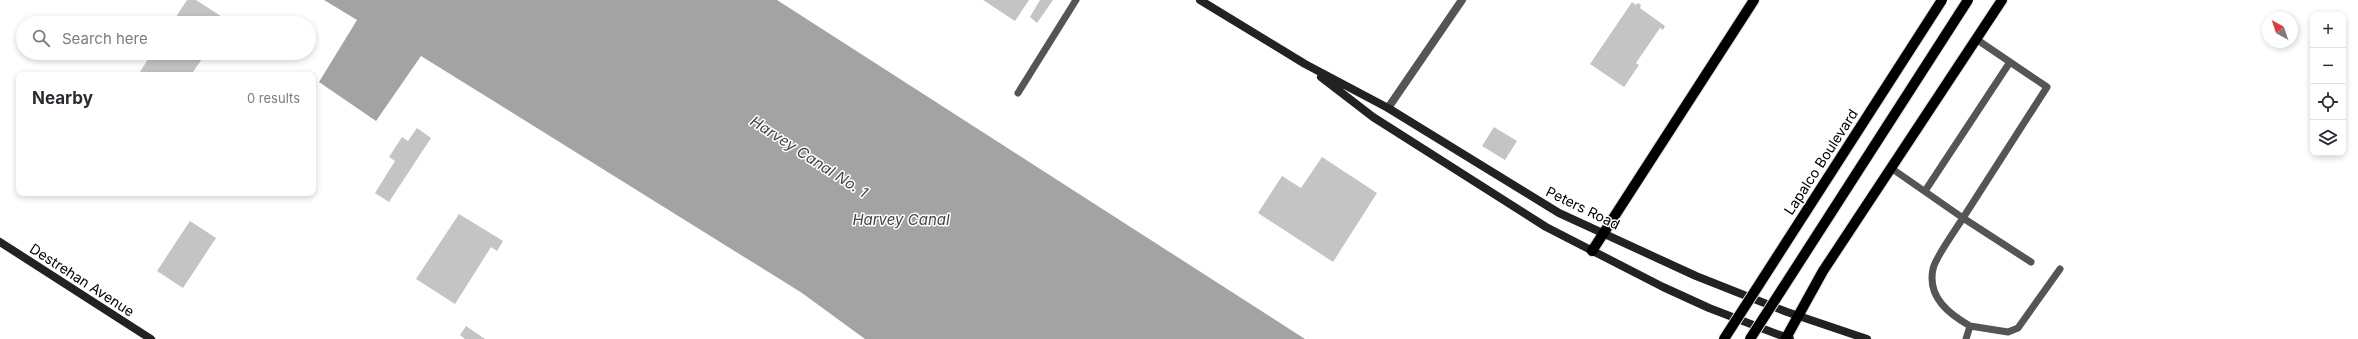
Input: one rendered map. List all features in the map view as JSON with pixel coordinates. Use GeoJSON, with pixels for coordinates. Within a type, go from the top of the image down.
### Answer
{"type":"FeatureCollection","features":[{"type":"Feature","properties":{"kind":"main road","name":"Peters Road"},"geometry":{"type":"LineString","coordinates":[[1200,0],[1305,64],[1388,108],[1559,213],[1696,276],[1797,315],[1867,339]]}},
{"type":"Feature","properties":{"kind":"main road"},"geometry":{"type":"LineString","coordinates":[[1592,252],[1754,0]]}},
{"type":"Feature","properties":{"kind":"main road","name":"Lapalco Boulevard"},"geometry":{"type":"LineString","coordinates":[[1724,339],[1942,0]]}},
{"type":"Feature","properties":{"kind":"main road"},"geometry":{"type":"LineString","coordinates":[[1750,339],[1968,0]]}},
{"type":"Feature","properties":{"kind":"main road"},"geometry":{"type":"LineString","coordinates":[[1788,338],[1797,315],[1891,168],[2002,0]]}},
{"type":"Feature","properties":{"kind":"main road","name":"Peters Road"},"geometry":{"type":"LineString","coordinates":[[1305,64],[1373,117],[1546,227],[1592,252],[1709,308],[1788,338]]}},
{"type":"Feature","properties":{"kind":"main road","name":"Destrehan Avenue"},"geometry":{"type":"LineString","coordinates":[[0,242],[151,339]]}},
{"type":"Feature","properties":{"kind":"street"},"geometry":{"type":"LineString","coordinates":[[1388,108],[1462,0]]}},
{"type":"Feature","properties":{"kind":"lane"},"geometry":{"type":"LineString","coordinates":[[1018,93],[1076,0]]}},
{"type":"Feature","properties":{"kind":"lane"},"geometry":{"type":"LineString","coordinates":[[1976,39],[2047,87],[1963,218],[1933,268],[1933,288],[1936,298],[1944,308],[1970,326],[2008,332],[2018,328],[2060,269]]}},
{"type":"Feature","properties":{"kind":"lane"},"geometry":{"type":"LineString","coordinates":[[1925,191],[2010,62]]}},
{"type":"Feature","properties":{"kind":"lane"},"geometry":{"type":"LineString","coordinates":[[1891,168],[1963,218],[2031,262]]}},
{"type":"Feature","properties":{"kind":"lane"},"geometry":{"type":"LineString","coordinates":[[1966,339],[1970,326]]}},
{"type":"Feature","properties":{"kind":"water","name":"Harvey Canal"},"geometry":{"type":"Polygon","coordinates":[[[324,0],[777,0],[1305,339],[865,339],[802,293],[421,56],[376,121],[319,82],[357,20],[324,0]]]}},
{"type":"Feature","properties":{"kind":"building"},"geometry":{"type":"Polygon","coordinates":[[[187,0],[196,0],[221,16],[177,16],[187,0]]]}},
{"type":"Feature","properties":{"kind":"building"},"geometry":{"type":"Polygon","coordinates":[[[983,0],[1029,0],[1015,21],[983,0]]]}},
{"type":"Feature","properties":{"kind":"building"},"geometry":{"type":"Polygon","coordinates":[[[1040,0],[1053,0],[1037,23],[1030,17],[1040,0]]]}},
{"type":"Feature","properties":{"kind":"building"},"geometry":{"type":"Polygon","coordinates":[[[1632,2],[1636,5],[1638,3],[1641,5],[1640,8],[1665,26],[1663,30],[1660,28],[1636,63],[1639,65],[1624,87],[1590,64],[1632,2]]]}},
{"type":"Feature","properties":{"kind":"building"},"geometry":{"type":"Polygon","coordinates":[[[148,60],[201,60],[193,72],[140,72],[148,60]]]}},
{"type":"Feature","properties":{"kind":"building"},"geometry":{"type":"Polygon","coordinates":[[[1494,127],[1517,141],[1505,160],[1482,146],[1494,127]]]}},
{"type":"Feature","properties":{"kind":"building"},"geometry":{"type":"Polygon","coordinates":[[[417,128],[431,138],[389,202],[375,193],[395,161],[389,157],[402,137],[408,141],[417,128]]]}},
{"type":"Feature","properties":{"kind":"building"},"geometry":{"type":"Polygon","coordinates":[[[1322,157],[1377,193],[1333,262],[1258,213],[1282,176],[1301,188],[1322,157]]]}},
{"type":"Feature","properties":{"kind":"building"},"geometry":{"type":"Polygon","coordinates":[[[459,214],[503,241],[497,251],[491,247],[455,304],[416,279],[459,214]]]}},
{"type":"Feature","properties":{"kind":"building"},"geometry":{"type":"Polygon","coordinates":[[[190,221],[216,238],[183,288],[157,271],[190,221]]]}},
{"type":"Feature","properties":{"kind":"building"},"geometry":{"type":"Polygon","coordinates":[[[466,326],[485,339],[465,339],[460,335],[466,326]]]}},
{"type":"Feature","properties":{"kind":"water label","name":"Harvey Canal No. 1"},"geometry":{"type":"Point","coordinates":[809,157]}}]}
